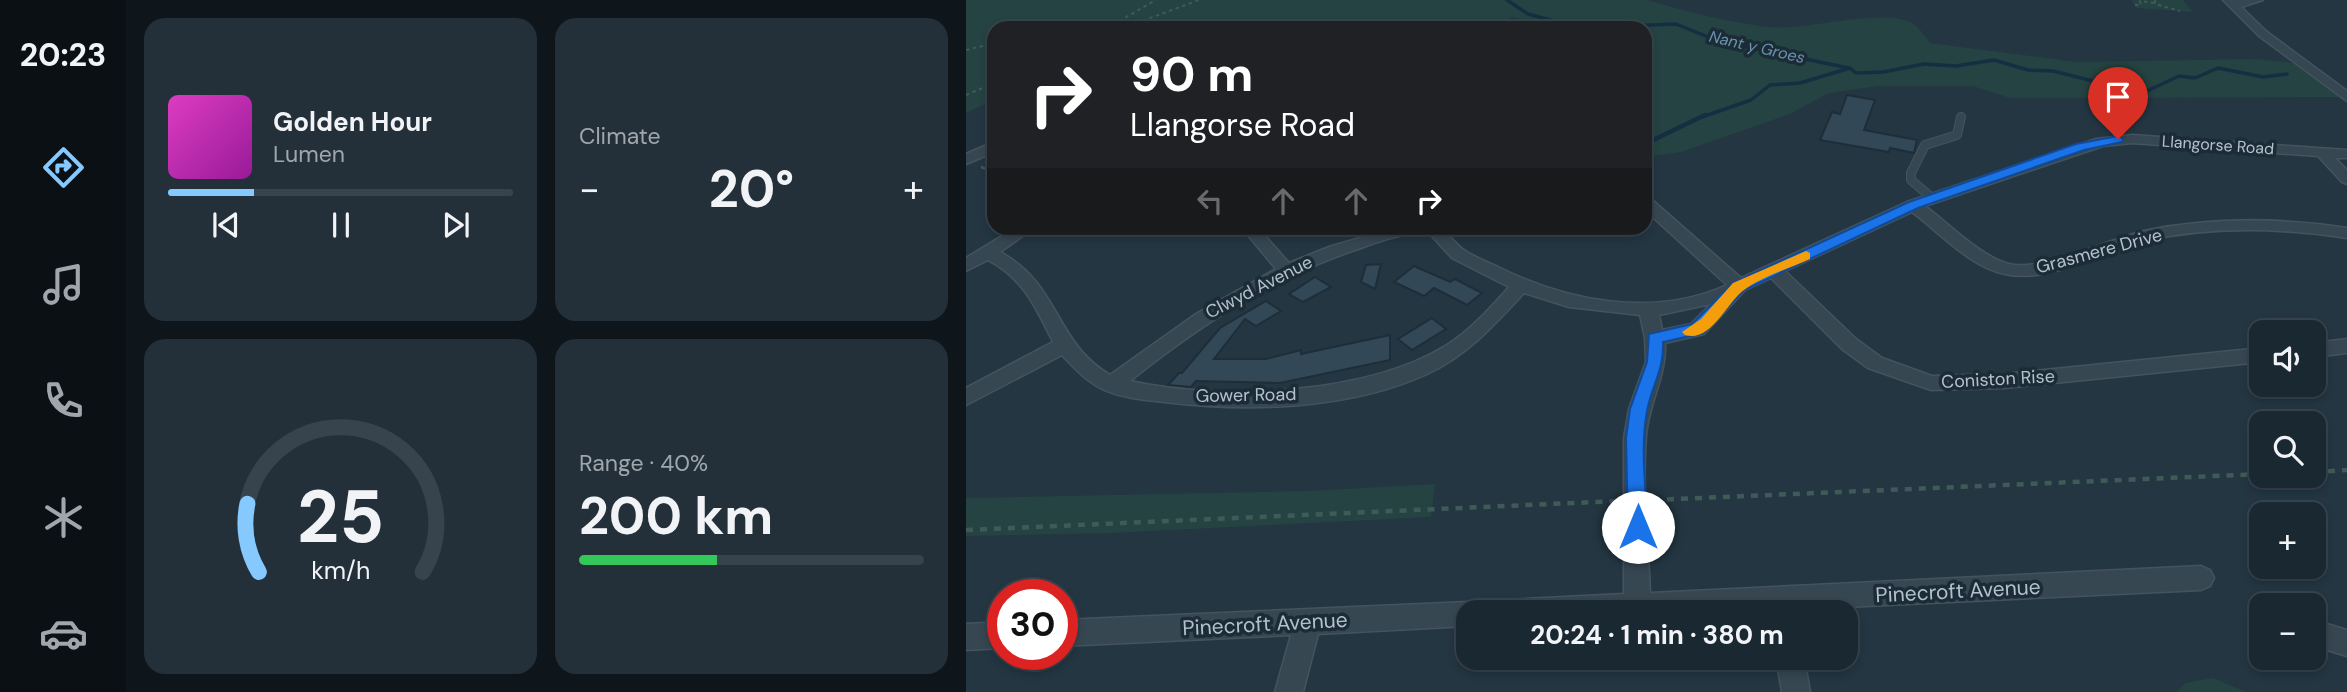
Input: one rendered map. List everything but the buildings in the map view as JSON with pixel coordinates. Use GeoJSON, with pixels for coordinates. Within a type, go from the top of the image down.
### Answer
{"type":"FeatureCollection","features":[{"type":"Feature","properties":{"kind":"street"},"geometry":{"type":"LineString","coordinates":[[2230,2],[2258,0]]}},
{"type":"Feature","properties":{"kind":"street"},"geometry":{"type":"LineString","coordinates":[[2230,2],[2263,34],[2347,97]]}},
{"type":"Feature","properties":{"kind":"street","name":"Llangorse Road"},"geometry":{"type":"LineString","coordinates":[[1440,235],[1458,254],[1521,286],[1569,301],[1648,310],[1695,303],[1774,271],[1913,205],[2080,147],[2118,139],[2347,154]]}},
{"type":"Feature","properties":{"kind":"street"},"geometry":{"type":"LineString","coordinates":[[966,160],[987,150]]}},
{"type":"Feature","properties":{"kind":"street"},"geometry":{"type":"LineString","coordinates":[[2322,152],[2347,179]]}},
{"type":"Feature","properties":{"kind":"street","name":"Grasmere Drive"},"geometry":{"type":"LineString","coordinates":[[1913,205],[1995,264],[2020,271],[2140,237],[2183,229],[2283,228],[2347,233]]}},
{"type":"Feature","properties":{"kind":"street"},"geometry":{"type":"LineString","coordinates":[[1652,208],[1739,286]]}},
{"type":"Feature","properties":{"kind":"street"},"geometry":{"type":"LineString","coordinates":[[966,266],[1015,235]]}},
{"type":"Feature","properties":{"kind":"street"},"geometry":{"type":"LineString","coordinates":[[1256,235],[1286,270]]}},
{"type":"Feature","properties":{"kind":"street","name":"Clwyd Avenue"},"geometry":{"type":"LineString","coordinates":[[1111,384],[1198,318],[1286,270],[1383,235]]}},
{"type":"Feature","properties":{"kind":"street","name":"Gower Road"},"geometry":{"type":"LineString","coordinates":[[988,252],[1010,263],[1032,282],[1064,345],[1085,367],[1111,384],[1168,396],[1236,398],[1367,386],[1416,370],[1468,340],[1521,286]]}},
{"type":"Feature","properties":{"kind":"street","name":"Coniston Rise"},"geometry":{"type":"LineString","coordinates":[[1774,271],[1849,344],[1875,363],[1931,383],[2004,381],[2249,356]]}},
{"type":"Feature","properties":{"kind":"street","name":"Llangorse Road"},"geometry":{"type":"LineString","coordinates":[[1655,338],[1697,329],[1739,286]]}},
{"type":"Feature","properties":{"kind":"street"},"geometry":{"type":"LineString","coordinates":[[1637,600],[1638,500],[1635,438],[1639,409],[1656,362],[1655,338],[1648,310]]}},
{"type":"Feature","properties":{"kind":"street"},"geometry":{"type":"LineString","coordinates":[[966,397],[1064,345]]}},
{"type":"Feature","properties":{"kind":"street"},"geometry":{"type":"LineString","coordinates":[[2326,349],[2347,346]]}},
{"type":"Feature","properties":{"kind":"street","name":"Pinecroft Avenue"},"geometry":{"type":"LineString","coordinates":[[1858,601],[2200,578]]}},
{"type":"Feature","properties":{"kind":"street","name":"Pinecroft Avenue"},"geometry":{"type":"LineString","coordinates":[[1078,632],[1456,615]]}},
{"type":"Feature","properties":{"kind":"street"},"geometry":{"type":"LineString","coordinates":[[1289,692],[1308,622]]}},
{"type":"Feature","properties":{"kind":"street"},"geometry":{"type":"LineString","coordinates":[[966,637],[987,636]]}},
{"type":"Feature","properties":{"kind":"street"},"geometry":{"type":"LineString","coordinates":[[2326,637],[2347,643]]}},
{"type":"Feature","properties":{"kind":"street"},"geometry":{"type":"LineString","coordinates":[[1792,670],[1796,692]]}},
{"type":"Feature","properties":{"kind":"lane"},"geometry":{"type":"LineString","coordinates":[[1932,198],[1911,180],[1911,173],[1925,145],[1957,135],[1961,117]]}},
{"type":"Feature","properties":{"kind":"path"},"geometry":{"type":"LineString","coordinates":[[1119,21],[1156,0]]}},
{"type":"Feature","properties":{"kind":"path"},"geometry":{"type":"LineString","coordinates":[[1142,21],[1199,0]]}},
{"type":"Feature","properties":{"kind":"path"},"geometry":{"type":"LineString","coordinates":[[2135,5],[2141,5],[2140,1],[2155,1],[2180,11]]}},
{"type":"Feature","properties":{"kind":"path"},"geometry":{"type":"LineString","coordinates":[[966,50],[987,45]]}},
{"type":"Feature","properties":{"kind":"path"},"geometry":{"type":"LineString","coordinates":[[966,96],[987,86]]}},
{"type":"Feature","properties":{"kind":"path"},"geometry":{"type":"LineString","coordinates":[[2326,471],[2347,470]]}},
{"type":"Feature","properties":{"kind":"path"},"geometry":{"type":"LineString","coordinates":[[966,530],[2249,475]]}},
{"type":"Feature","properties":{"kind":"green space"},"geometry":{"type":"Polygon","coordinates":[[[966,0],[1648,0],[1708,16],[1769,27],[1803,26],[1864,18],[1899,19],[1915,25],[1930,43],[2077,62],[2255,59],[2295,63],[2339,97],[2010,98],[1973,86],[1879,86],[1829,93],[1790,114],[1681,152],[1652,156],[1652,21],[1532,21],[1511,17],[1507,21],[987,21],[987,103],[966,113],[966,0]]]}},
{"type":"Feature","properties":{"kind":"green space"},"geometry":{"type":"Polygon","coordinates":[[[2132,0],[2183,0],[2193,12],[2136,8],[2132,0]]]}},
{"type":"Feature","properties":{"kind":"green space"},"geometry":{"type":"Polygon","coordinates":[[[1435,484],[1431,517],[1112,533],[966,536],[966,498],[1310,491],[1435,484]]]}},
{"type":"Feature","properties":{"kind":"green space"},"geometry":{"type":"Polygon","coordinates":[[[2213,678],[2246,692],[2177,692],[2185,683],[2213,678]]]}},
{"type":"Feature","properties":{"kind":"waterway","name":"Nant y Groes"},"geometry":{"type":"LineString","coordinates":[[1507,0],[1528,14],[1554,21]]}},
{"type":"Feature","properties":{"kind":"waterway","name":"Nant y Groes"},"geometry":{"type":"LineString","coordinates":[[1652,25],[1676,24],[1718,41],[1849,68]]}},
{"type":"Feature","properties":{"kind":"waterway"},"geometry":{"type":"LineString","coordinates":[[1702,117],[1751,100],[1770,85],[1800,83],[1850,68],[1856,73],[1883,72],[1924,64],[1956,66],[1994,60],[2028,70],[2053,71],[2093,81],[2100,76],[2147,91],[2179,76],[2195,78],[2218,68],[2263,77],[2287,74]]}},
{"type":"Feature","properties":{"kind":"waterway"},"geometry":{"type":"LineString","coordinates":[[1652,141],[1705,115]]}},
{"type":"Feature","properties":{"kind":"slow traffic"},"geometry":{"type":"LineString","coordinates":[[1690,332],[1706,322],[1739,286],[1806,256]]}},
{"type":"Feature","properties":{"kind":"route"},"geometry":{"type":"LineString","coordinates":[[1638,527],[1635,438],[1639,409],[1656,362],[1655,338],[1697,329],[1739,286],[1913,205],[2080,147],[2118,139]]}}]}
